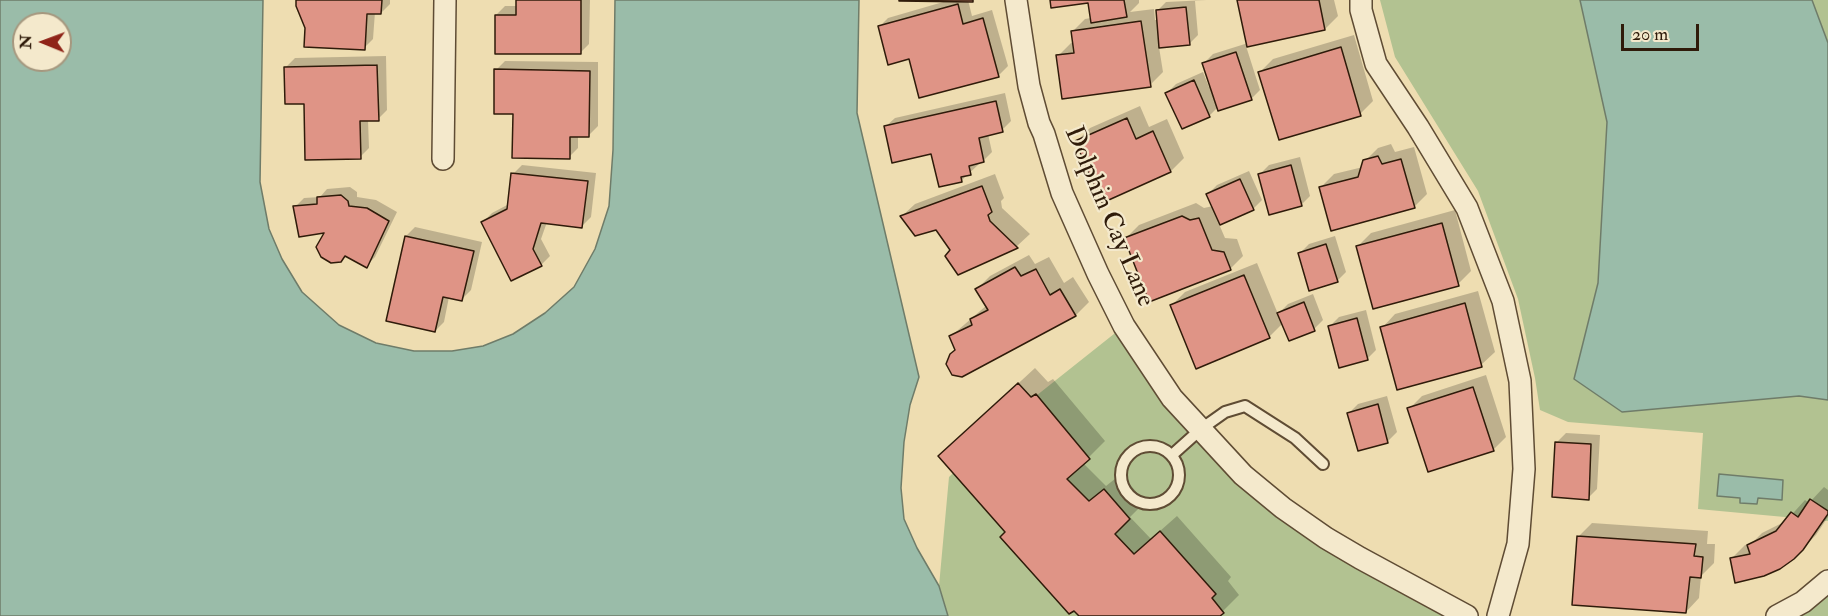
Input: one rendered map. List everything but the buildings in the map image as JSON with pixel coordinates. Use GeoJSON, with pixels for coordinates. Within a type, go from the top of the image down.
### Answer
{"type":"FeatureCollection","features":[{"type":"Feature","properties":{"kind":"street"},"geometry":{"type":"LineString","coordinates":[[443,159],[445,0]]}},
{"type":"Feature","properties":{"kind":"street","name":"Dolphin Cay Lane"},"geometry":{"type":"LineString","coordinates":[[1016,0],[1029,86],[1062,193],[1124,327],[1172,398],[1243,475],[1283,508],[1360,558],[1467,616]]}},
{"type":"Feature","properties":{"kind":"street"},"geometry":{"type":"LineString","coordinates":[[1361,0],[1361,10],[1376,64],[1418,127],[1467,208],[1503,301],[1520,381],[1524,469],[1518,544],[1498,616]]}},
{"type":"Feature","properties":{"kind":"street"},"geometry":{"type":"LineString","coordinates":[[1777,616],[1803,602],[1828,581]]}},
{"type":"Feature","properties":{"kind":"lane"},"geometry":{"type":"LineString","coordinates":[[1172,455],[1201,429],[1225,412],[1245,406],[1295,438],[1323,464]]}},
{"type":"Feature","properties":{"kind":"lane"},"geometry":{"type":"LineString","coordinates":[[1146,446],[1155,446],[1172,455],[1180,473],[1179,483],[1175,492],[1167,499],[1159,504],[1149,505],[1130,497],[1124,490],[1121,471],[1130,454],[1146,446]]}},
{"type":"Feature","properties":{"kind":"shaded area"},"geometry":{"type":"Polygon","coordinates":[[[0,0],[263,0],[260,182],[269,229],[282,259],[302,292],[339,325],[376,343],[414,351],[452,351],[483,346],[513,334],[545,313],[574,287],[595,249],[609,206],[613,150],[615,0],[859,0],[857,113],[919,377],[910,405],[904,442],[901,488],[904,519],[917,548],[939,586],[948,616],[0,616],[0,0]]]}},
{"type":"Feature","properties":{"kind":"shaded area"},"geometry":{"type":"Polygon","coordinates":[[[1380,0],[1580,0],[1607,122],[1598,283],[1574,379],[1828,400],[1828,521],[1698,509],[1703,433],[1568,422],[1540,410],[1518,299],[1478,191],[1395,57],[1380,0]]]}},
{"type":"Feature","properties":{"kind":"shaded area"},"geometry":{"type":"Polygon","coordinates":[[[1580,0],[1812,0],[1828,43],[1828,400],[1799,396],[1622,412],[1574,379],[1598,283],[1607,122],[1580,0]]]}},
{"type":"Feature","properties":{"kind":"shaded area"},"geometry":{"type":"Polygon","coordinates":[[[1812,0],[1828,0],[1828,42],[1812,0]]]}},
{"type":"Feature","properties":{"kind":"shaded area"},"geometry":{"type":"Polygon","coordinates":[[[1124,326],[1243,475],[1467,616],[948,616],[939,586],[949,477],[1017,411],[1124,326]]]}},
{"type":"Feature","properties":{"kind":"shaded area"},"geometry":{"type":"Polygon","coordinates":[[[1719,474],[1783,480],[1782,500],[1758,498],[1757,504],[1740,503],[1740,498],[1717,496],[1719,474]]]}},
{"type":"Feature","properties":{"kind":"shaded area"},"geometry":{"type":"Polygon","coordinates":[[[1828,581],[1828,616],[1777,616],[1828,581]]]}}]}
